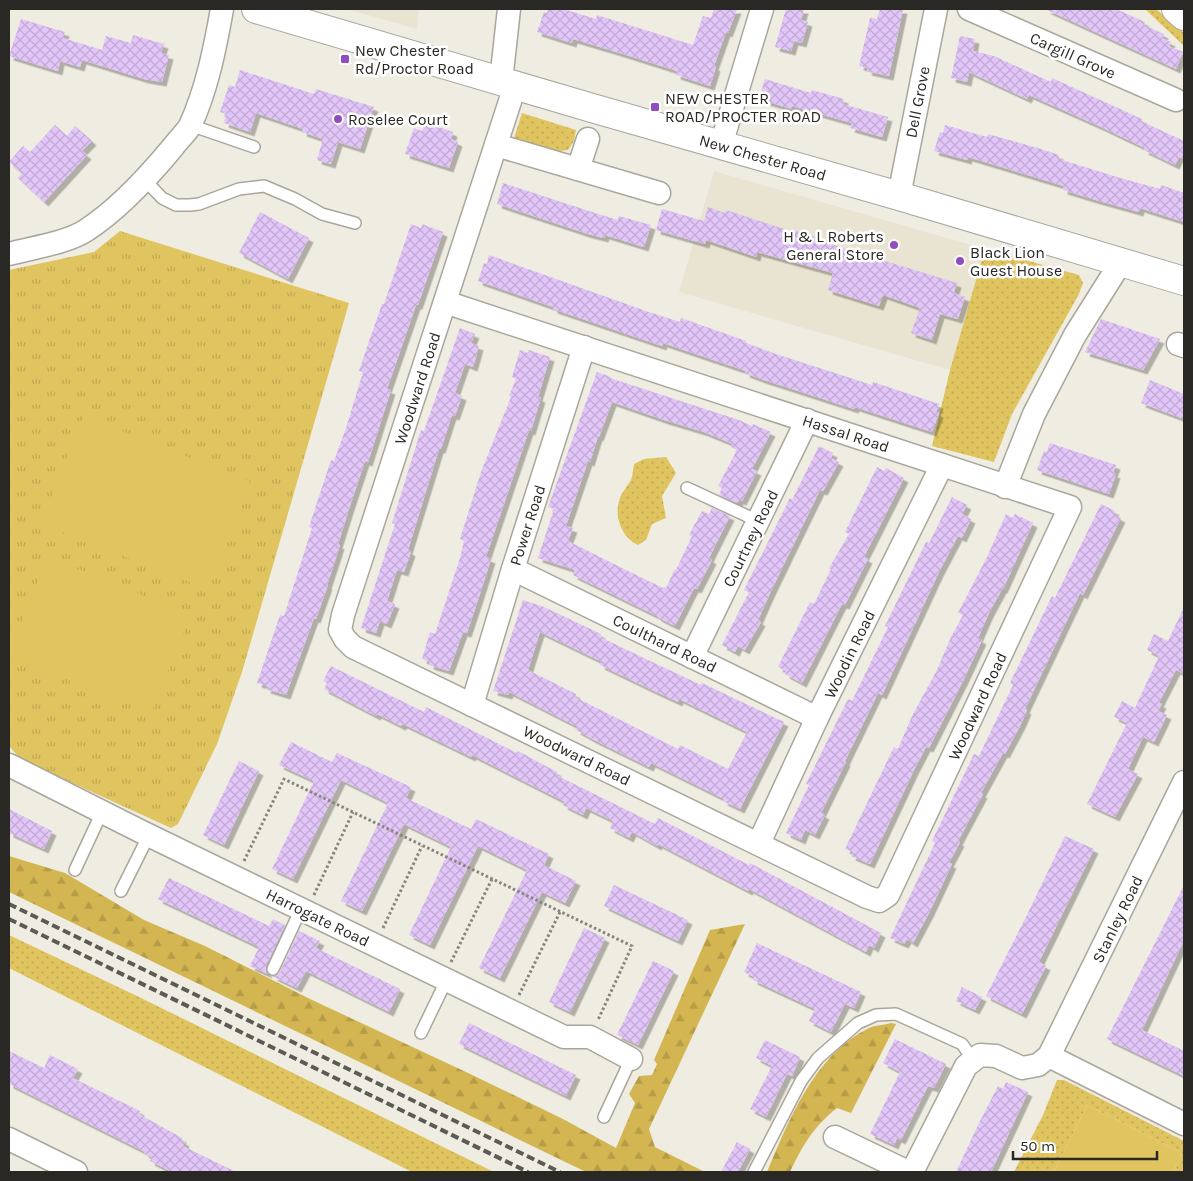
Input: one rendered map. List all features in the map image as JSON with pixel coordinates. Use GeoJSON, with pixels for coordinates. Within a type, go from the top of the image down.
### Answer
{"type":"FeatureCollection","features":[{"type":"Feature","properties":{"kind":"main road","name":"New Chester Road"},"geometry":{"type":"LineString","coordinates":[[256,9],[899,196],[1184,282]]}},
{"type":"Feature","properties":{"kind":"main road"},"geometry":{"type":"LineString","coordinates":[[1176,9],[1184,16]]}},
{"type":"Feature","properties":{"kind":"street"},"geometry":{"type":"LineString","coordinates":[[9,254],[84,232],[116,207],[156,167],[190,125],[202,94],[222,9]]}},
{"type":"Feature","properties":{"kind":"street","name":"Woodward Road"},"geometry":{"type":"LineString","coordinates":[[509,9],[508,83],[496,145],[346,605],[340,630],[353,647],[867,897],[880,900],[888,894],[1070,507],[1005,487]]}},
{"type":"Feature","properties":{"kind":"street"},"geometry":{"type":"LineString","coordinates":[[721,145],[762,9]]}},
{"type":"Feature","properties":{"kind":"street","name":"Dell Grove"},"geometry":{"type":"LineString","coordinates":[[899,196],[936,9]]}},
{"type":"Feature","properties":{"kind":"street","name":"Cargill Grove"},"geometry":{"type":"LineString","coordinates":[[969,9],[1176,100]]}},
{"type":"Feature","properties":{"kind":"street"},"geometry":{"type":"LineString","coordinates":[[578,169],[588,139]]}},
{"type":"Feature","properties":{"kind":"street"},"geometry":{"type":"LineString","coordinates":[[496,145],[659,193]]}},
{"type":"Feature","properties":{"kind":"street"},"geometry":{"type":"LineString","coordinates":[[1005,487],[1034,414],[1075,335],[1121,262]]}},
{"type":"Feature","properties":{"kind":"street","name":"Hassal Road"},"geometry":{"type":"LineString","coordinates":[[445,302],[807,420],[1005,487]]}},
{"type":"Feature","properties":{"kind":"street","name":"Power Road"},"geometry":{"type":"LineString","coordinates":[[472,705],[584,347]]}},
{"type":"Feature","properties":{"kind":"street","name":"Courtney Road"},"geometry":{"type":"LineString","coordinates":[[692,656],[807,420]]}},
{"type":"Feature","properties":{"kind":"street","name":"Woodin Road"},"geometry":{"type":"LineString","coordinates":[[758,844],[942,465]]}},
{"type":"Feature","properties":{"kind":"street","name":"Coulthard Road"},"geometry":{"type":"LineString","coordinates":[[513,569],[818,718]]}},
{"type":"Feature","properties":{"kind":"street","name":"Harrogate Road"},"geometry":{"type":"LineString","coordinates":[[9,765],[564,1037],[590,1037],[630,1059]]}},
{"type":"Feature","properties":{"kind":"street","name":"Stanley Road"},"geometry":{"type":"LineString","coordinates":[[1049,1056],[1184,782]]}},
{"type":"Feature","properties":{"kind":"street"},"geometry":{"type":"LineString","coordinates":[[835,1136],[910,1172],[966,1066],[980,1056],[996,1056],[1022,1068],[1038,1065],[1049,1056],[1184,1124]]}},
{"type":"Feature","properties":{"kind":"street"},"geometry":{"type":"LineString","coordinates":[[9,1139],[68,1170]]}},
{"type":"Feature","properties":{"kind":"lane"},"geometry":{"type":"LineString","coordinates":[[190,125],[254,147]]}},
{"type":"Feature","properties":{"kind":"lane"},"geometry":{"type":"LineString","coordinates":[[144,179],[162,198],[176,205],[190,206],[239,189],[264,186],[295,199],[322,214],[355,222]]}},
{"type":"Feature","properties":{"kind":"lane"},"geometry":{"type":"LineString","coordinates":[[687,488],[758,521]]}},
{"type":"Feature","properties":{"kind":"lane"},"geometry":{"type":"LineString","coordinates":[[75,870],[102,812]]}},
{"type":"Feature","properties":{"kind":"lane"},"geometry":{"type":"LineString","coordinates":[[121,891],[149,835]]}},
{"type":"Feature","properties":{"kind":"lane"},"geometry":{"type":"LineString","coordinates":[[273,968],[303,910]]}},
{"type":"Feature","properties":{"kind":"lane"},"geometry":{"type":"LineString","coordinates":[[421,1032],[445,978]]}},
{"type":"Feature","properties":{"kind":"lane"},"geometry":{"type":"LineString","coordinates":[[754,1172],[801,1081],[818,1058],[858,1023],[876,1014],[896,1014],[962,1044],[974,1060]]}},
{"type":"Feature","properties":{"kind":"lane"},"geometry":{"type":"LineString","coordinates":[[604,1117],[630,1059]]}},
{"type":"Feature","properties":{"kind":"path"},"geometry":{"type":"LineString","coordinates":[[236,877],[284,779],[632,946],[590,1037]]}},
{"type":"Feature","properties":{"kind":"path"},"geometry":{"type":"LineString","coordinates":[[303,910],[353,812]]}},
{"type":"Feature","properties":{"kind":"path"},"geometry":{"type":"LineString","coordinates":[[375,944],[422,845]]}},
{"type":"Feature","properties":{"kind":"path"},"geometry":{"type":"LineString","coordinates":[[445,978],[492,879]]}},
{"type":"Feature","properties":{"kind":"path"},"geometry":{"type":"LineString","coordinates":[[511,1011],[560,912]]}},
{"type":"Feature","properties":{"kind":"shaded area"},"geometry":{"type":"Polygon","coordinates":[[[347,9],[419,9],[417,29],[347,9]]]}},
{"type":"Feature","properties":{"kind":"shaded area"},"geometry":{"type":"Polygon","coordinates":[[[714,171],[985,249],[950,370],[679,292],[714,171]]]}},
{"type":"Feature","properties":{"kind":"green space"},"geometry":{"type":"Polygon","coordinates":[[[1145,9],[1156,9],[1184,33],[1184,46],[1145,9]]]}},
{"type":"Feature","properties":{"kind":"green space"},"geometry":{"type":"Polygon","coordinates":[[[522,113],[576,130],[574,141],[568,150],[559,151],[514,138],[522,113]]]}},
{"type":"Feature","properties":{"kind":"green space"},"geometry":{"type":"Polygon","coordinates":[[[120,231],[349,303],[242,672],[217,744],[178,824],[171,828],[35,766],[18,756],[9,746],[9,270],[94,252],[120,231]]]}},
{"type":"Feature","properties":{"kind":"green space"},"geometry":{"type":"Polygon","coordinates":[[[985,249],[1079,275],[1083,283],[1079,294],[1012,414],[994,462],[932,446],[950,370],[985,249]]]}},
{"type":"Feature","properties":{"kind":"green space"},"geometry":{"type":"Polygon","coordinates":[[[83,416],[250,481],[208,589],[41,524],[83,416]]]}},
{"type":"Feature","properties":{"kind":"green space"},"geometry":{"type":"Polygon","coordinates":[[[666,457],[676,473],[662,496],[666,518],[652,524],[646,540],[638,545],[632,542],[621,526],[618,514],[620,498],[631,480],[634,464],[644,459],[666,457]]]}},
{"type":"Feature","properties":{"kind":"green space"},"geometry":{"type":"Polygon","coordinates":[[[48,557],[191,615],[151,713],[9,656],[48,557]]]}},
{"type":"Feature","properties":{"kind":"green space"},"geometry":{"type":"Polygon","coordinates":[[[9,856],[65,873],[144,920],[205,946],[310,999],[466,1072],[563,1119],[616,1148],[635,1103],[629,1094],[639,1076],[652,1075],[657,1064],[654,1060],[710,930],[745,924],[649,1129],[655,1147],[705,1172],[586,1172],[9,892],[9,856]]]}},
{"type":"Feature","properties":{"kind":"green space"},"geometry":{"type":"Polygon","coordinates":[[[9,935],[494,1172],[412,1172],[9,968],[9,935]]]}},
{"type":"Feature","properties":{"kind":"green space"},"geometry":{"type":"Polygon","coordinates":[[[891,1023],[896,1024],[851,1113],[837,1108],[821,1122],[799,1153],[790,1172],[767,1172],[794,1111],[818,1072],[850,1040],[871,1027],[891,1023]]]}},
{"type":"Feature","properties":{"kind":"green space"},"geometry":{"type":"Polygon","coordinates":[[[1057,1080],[1064,1080],[1184,1141],[1184,1172],[1173,1172],[1182,1153],[1087,1105],[1054,1172],[1014,1172],[1043,1115],[1057,1080]]]}},
{"type":"Feature","properties":{"kind":"green space"},"geometry":{"type":"Polygon","coordinates":[[[1087,1105],[1182,1153],[1173,1172],[1054,1172],[1087,1105]]]}},
{"type":"Feature","properties":{"kind":"building"},"geometry":{"type":"Polygon","coordinates":[[[548,9],[563,9],[596,19],[597,15],[693,45],[703,16],[711,18],[714,9],[737,9],[728,33],[726,32],[714,66],[716,67],[710,86],[676,75],[677,71],[620,53],[573,39],[572,43],[537,32],[544,12],[547,13],[548,9]]]}},
{"type":"Feature","properties":{"kind":"building"},"geometry":{"type":"Polygon","coordinates":[[[786,9],[804,9],[801,20],[808,22],[802,43],[794,41],[791,51],[775,47],[786,9]]]}},
{"type":"Feature","properties":{"kind":"building"},"geometry":{"type":"Polygon","coordinates":[[[880,9],[903,9],[889,76],[867,71],[868,68],[859,66],[870,18],[877,19],[880,9]]]}},
{"type":"Feature","properties":{"kind":"building"},"geometry":{"type":"Polygon","coordinates":[[[1045,9],[1116,9],[1145,22],[1144,25],[1164,34],[1162,38],[1171,42],[1169,46],[1183,52],[1176,69],[1045,9]]]}},
{"type":"Feature","properties":{"kind":"building"},"geometry":{"type":"Polygon","coordinates":[[[21,19],[65,32],[63,38],[102,50],[106,36],[131,43],[133,35],[164,44],[161,53],[169,55],[162,82],[144,79],[82,60],[80,67],[60,61],[58,71],[9,56],[21,19]]]}},
{"type":"Feature","properties":{"kind":"building"},"geometry":{"type":"Polygon","coordinates":[[[960,36],[975,39],[973,51],[994,56],[1051,82],[1052,78],[1142,119],[1141,121],[1184,141],[1184,159],[1179,157],[1175,165],[1101,127],[1029,95],[1027,99],[969,72],[967,82],[951,78],[960,36]]]}},
{"type":"Feature","properties":{"kind":"building"},"geometry":{"type":"Polygon","coordinates":[[[240,70],[314,94],[316,89],[374,107],[360,149],[338,142],[331,164],[317,160],[323,139],[302,132],[303,129],[256,113],[250,132],[224,123],[226,114],[220,112],[229,85],[235,87],[240,70]]]}},
{"type":"Feature","properties":{"kind":"building"},"geometry":{"type":"Polygon","coordinates":[[[765,79],[811,93],[812,90],[844,99],[843,104],[888,117],[882,137],[850,128],[852,123],[792,106],[791,109],[759,99],[765,79]]]}},
{"type":"Feature","properties":{"kind":"building"},"geometry":{"type":"Polygon","coordinates":[[[425,122],[453,132],[451,139],[458,142],[449,168],[405,154],[414,128],[422,131],[425,122]]]}},
{"type":"Feature","properties":{"kind":"building"},"geometry":{"type":"Polygon","coordinates":[[[55,125],[67,136],[75,126],[92,141],[82,151],[87,155],[44,202],[18,178],[22,173],[9,162],[23,146],[30,152],[55,125]]]}},
{"type":"Feature","properties":{"kind":"building"},"geometry":{"type":"Polygon","coordinates":[[[945,125],[987,137],[988,134],[1038,148],[1059,155],[1059,159],[1117,177],[1160,189],[1161,185],[1184,193],[1184,222],[1140,208],[1139,212],[1096,200],[1063,190],[1064,186],[968,157],[967,160],[934,151],[940,132],[943,133],[945,125]]]}},
{"type":"Feature","properties":{"kind":"building"},"geometry":{"type":"Polygon","coordinates":[[[503,183],[618,220],[619,216],[651,225],[644,247],[605,235],[604,238],[588,234],[497,204],[503,183]]]}},
{"type":"Feature","properties":{"kind":"building"},"geometry":{"type":"Polygon","coordinates":[[[708,207],[725,213],[726,210],[790,231],[790,229],[831,242],[830,244],[957,283],[954,293],[965,297],[958,319],[940,314],[932,340],[911,333],[920,308],[883,295],[879,306],[828,290],[833,273],[757,252],[756,257],[706,240],[705,244],[656,230],[662,209],[704,221],[708,207]]]}},
{"type":"Feature","properties":{"kind":"building"},"geometry":{"type":"Polygon","coordinates":[[[260,212],[309,238],[288,279],[239,253],[260,212]]]}},
{"type":"Feature","properties":{"kind":"building"},"geometry":{"type":"Polygon","coordinates":[[[411,224],[421,228],[422,224],[443,232],[387,389],[391,390],[368,462],[365,461],[350,506],[328,585],[286,695],[266,689],[267,686],[257,683],[280,615],[284,616],[312,528],[309,527],[331,460],[334,461],[346,428],[363,372],[359,371],[411,224]]]}},
{"type":"Feature","properties":{"kind":"building"},"geometry":{"type":"Polygon","coordinates":[[[489,255],[646,311],[680,322],[681,318],[746,341],[746,343],[776,354],[872,385],[873,382],[939,404],[936,412],[939,413],[932,432],[761,379],[745,373],[746,371],[663,343],[662,346],[478,281],[484,263],[487,264],[489,255]]]}},
{"type":"Feature","properties":{"kind":"building"},"geometry":{"type":"Polygon","coordinates":[[[1101,319],[1160,339],[1143,370],[1085,352],[1101,319]]]}},
{"type":"Feature","properties":{"kind":"building"},"geometry":{"type":"Polygon","coordinates":[[[460,328],[475,334],[471,343],[479,346],[476,357],[473,367],[465,364],[455,393],[462,396],[455,416],[452,415],[441,449],[439,449],[408,550],[411,552],[404,572],[397,570],[387,601],[395,604],[387,624],[380,621],[376,633],[361,628],[395,524],[392,523],[421,430],[424,431],[460,328]]]}},
{"type":"Feature","properties":{"kind":"building"},"geometry":{"type":"Polygon","coordinates":[[[520,350],[528,353],[529,350],[550,357],[538,397],[541,398],[486,557],[491,559],[467,633],[463,632],[449,671],[429,665],[430,662],[422,659],[430,632],[435,634],[460,558],[464,541],[460,539],[481,472],[511,397],[509,396],[516,379],[512,377],[520,350]]]}},
{"type":"Feature","properties":{"kind":"building"},"geometry":{"type":"Polygon","coordinates":[[[597,372],[752,426],[753,424],[771,432],[752,469],[757,471],[742,501],[739,500],[737,503],[719,495],[722,488],[718,486],[737,450],[731,447],[733,444],[704,432],[612,402],[590,462],[588,461],[566,526],[573,528],[568,541],[666,588],[692,536],[689,535],[702,511],[709,514],[712,508],[730,516],[709,558],[712,560],[697,589],[694,588],[675,626],[573,575],[575,570],[538,558],[554,509],[548,507],[597,372]]]}},
{"type":"Feature","properties":{"kind":"building"},"geometry":{"type":"Polygon","coordinates":[[[1150,380],[1184,394],[1184,419],[1141,403],[1150,380]]]}},
{"type":"Feature","properties":{"kind":"building"},"geometry":{"type":"Polygon","coordinates":[[[1050,443],[1116,465],[1113,473],[1116,474],[1109,494],[1037,470],[1044,451],[1047,452],[1050,443]]]}},
{"type":"Feature","properties":{"kind":"building"},"geometry":{"type":"Polygon","coordinates":[[[819,446],[833,453],[831,458],[839,462],[823,491],[820,490],[758,620],[761,622],[745,650],[738,646],[735,652],[722,645],[749,592],[744,590],[790,498],[792,500],[819,446]]]}},
{"type":"Feature","properties":{"kind":"building"},"geometry":{"type":"Polygon","coordinates":[[[877,467],[884,471],[886,468],[904,478],[864,557],[868,559],[845,605],[842,604],[802,683],[785,674],[786,671],[778,667],[810,602],[814,604],[831,569],[829,568],[849,534],[845,532],[877,467]]]}},
{"type":"Feature","properties":{"kind":"building"},"geometry":{"type":"Polygon","coordinates":[[[952,497],[967,505],[962,514],[971,519],[962,538],[958,536],[939,572],[882,695],[878,693],[821,813],[825,815],[815,835],[805,830],[801,840],[786,833],[809,785],[806,784],[848,699],[852,701],[888,627],[885,626],[926,542],[929,543],[952,497]]]}},
{"type":"Feature","properties":{"kind":"building"},"geometry":{"type":"Polygon","coordinates":[[[1101,504],[1115,511],[1113,514],[1121,518],[1083,595],[1080,593],[1025,709],[1027,710],[1021,724],[981,793],[983,794],[958,841],[960,842],[949,863],[952,864],[913,943],[907,939],[904,944],[890,938],[935,843],[932,841],[974,754],[979,756],[1013,685],[1010,683],[1052,596],[1055,598],[1101,504]]]}},
{"type":"Feature","properties":{"kind":"building"},"geometry":{"type":"Polygon","coordinates":[[[1006,514],[1013,518],[1015,514],[1033,523],[1003,589],[989,613],[978,638],[982,640],[964,679],[929,748],[926,747],[914,770],[870,864],[851,856],[853,852],[845,849],[894,747],[898,749],[912,716],[937,670],[963,615],[958,613],[988,555],[1006,514]]]}},
{"type":"Feature","properties":{"kind":"building"},"geometry":{"type":"Polygon","coordinates":[[[523,600],[544,607],[601,634],[600,637],[784,722],[740,809],[723,801],[724,799],[651,763],[649,767],[592,739],[576,730],[578,727],[509,692],[508,695],[493,691],[523,600]],[[540,632],[528,670],[576,694],[575,697],[678,749],[680,745],[728,769],[747,732],[679,699],[678,702],[600,665],[602,662],[540,632]]]}},
{"type":"Feature","properties":{"kind":"building"},"geometry":{"type":"Polygon","coordinates":[[[1184,607],[1184,674],[1176,670],[1159,703],[1162,704],[1158,711],[1167,715],[1154,742],[1143,737],[1128,769],[1138,774],[1115,817],[1087,804],[1127,723],[1114,717],[1122,701],[1135,708],[1159,656],[1147,650],[1154,634],[1168,641],[1184,607]]]}},
{"type":"Feature","properties":{"kind":"building"},"geometry":{"type":"Polygon","coordinates":[[[331,666],[424,712],[426,707],[517,753],[518,751],[557,772],[556,775],[655,824],[658,818],[749,865],[750,863],[881,933],[874,948],[869,945],[866,952],[749,889],[748,891],[658,844],[657,846],[632,832],[629,838],[610,828],[613,821],[586,808],[583,815],[563,805],[565,802],[472,755],[471,757],[403,724],[401,726],[377,714],[376,716],[324,689],[327,683],[323,681],[331,666]]]}},
{"type":"Feature","properties":{"kind":"building"},"geometry":{"type":"Polygon","coordinates":[[[291,742],[332,762],[337,753],[411,787],[406,798],[471,829],[476,819],[549,854],[544,865],[576,881],[565,903],[542,892],[500,978],[479,968],[527,870],[478,846],[430,945],[409,935],[451,847],[404,824],[362,911],[341,901],[388,803],[341,780],[293,879],[272,869],[314,781],[279,765],[291,742]]]}},
{"type":"Feature","properties":{"kind":"building"},"geometry":{"type":"Polygon","coordinates":[[[239,761],[259,771],[224,845],[203,835],[239,761]]]}},
{"type":"Feature","properties":{"kind":"building"},"geometry":{"type":"Polygon","coordinates":[[[9,809],[52,831],[44,849],[9,833],[9,809]]]}},
{"type":"Feature","properties":{"kind":"building"},"geometry":{"type":"Polygon","coordinates":[[[1065,836],[1094,849],[1039,962],[1046,966],[1022,1014],[986,996],[1065,836]]]}},
{"type":"Feature","properties":{"kind":"building"},"geometry":{"type":"Polygon","coordinates":[[[169,878],[269,926],[273,919],[285,925],[266,966],[268,974],[250,966],[259,947],[158,899],[169,878]]]}},
{"type":"Feature","properties":{"kind":"building"},"geometry":{"type":"Polygon","coordinates":[[[614,885],[688,920],[678,941],[604,906],[614,885]]]}},
{"type":"Feature","properties":{"kind":"building"},"geometry":{"type":"Polygon","coordinates":[[[1184,885],[1184,940],[1142,1030],[1184,1051],[1184,1076],[1107,1039],[1184,885]]]}},
{"type":"Feature","properties":{"kind":"building"},"geometry":{"type":"Polygon","coordinates":[[[584,928],[605,938],[570,1012],[549,1002],[584,928]]]}},
{"type":"Feature","properties":{"kind":"building"},"geometry":{"type":"Polygon","coordinates":[[[299,931],[320,941],[316,948],[400,989],[389,1012],[306,971],[297,988],[272,976],[280,972],[299,931]]]}},
{"type":"Feature","properties":{"kind":"building"},"geometry":{"type":"Polygon","coordinates":[[[757,943],[861,992],[854,1008],[845,1004],[831,1032],[809,1021],[815,1009],[753,980],[754,977],[744,972],[757,943]]]}},
{"type":"Feature","properties":{"kind":"building"},"geometry":{"type":"Polygon","coordinates":[[[653,961],[674,971],[638,1045],[617,1035],[653,961]]]}},
{"type":"Feature","properties":{"kind":"building"},"geometry":{"type":"Polygon","coordinates":[[[962,987],[982,997],[975,1010],[956,1001],[962,987]]]}},
{"type":"Feature","properties":{"kind":"building"},"geometry":{"type":"Polygon","coordinates":[[[469,1023],[576,1075],[566,1096],[459,1044],[469,1023]]]}},
{"type":"Feature","properties":{"kind":"building"},"geometry":{"type":"Polygon","coordinates":[[[895,1039],[946,1064],[934,1088],[928,1086],[901,1140],[897,1138],[894,1145],[870,1134],[900,1072],[883,1063],[895,1039]]]}},
{"type":"Feature","properties":{"kind":"building"},"geometry":{"type":"Polygon","coordinates":[[[765,1040],[800,1057],[792,1076],[787,1074],[766,1117],[750,1109],[772,1066],[756,1058],[765,1040]]]}},
{"type":"Feature","properties":{"kind":"building"},"geometry":{"type":"Polygon","coordinates":[[[9,1051],[44,1068],[50,1055],[78,1069],[73,1078],[140,1111],[139,1114],[182,1138],[181,1140],[185,1142],[183,1146],[236,1172],[172,1172],[150,1161],[152,1157],[145,1152],[9,1084],[9,1051]]]}},
{"type":"Feature","properties":{"kind":"building"},"geometry":{"type":"Polygon","coordinates":[[[1006,1082],[1028,1092],[991,1172],[956,1172],[998,1086],[1003,1089],[1006,1082]]]}},
{"type":"Feature","properties":{"kind":"building"},"geometry":{"type":"Polygon","coordinates":[[[737,1142],[750,1149],[738,1172],[721,1172],[737,1142]]]}},
{"type":"Feature","properties":{"kind":"railway"},"geometry":{"type":"LineString","coordinates":[[9,904],[560,1172]]}},
{"type":"Feature","properties":{"kind":"railway"},"geometry":{"type":"LineString","coordinates":[[9,919],[528,1172]]}},
{"type":"Feature","properties":{"kind":"place","name":"New Chester Rd/Proctor Road"},"geometry":{"type":"Point","coordinates":[345,59]}},
{"type":"Feature","properties":{"kind":"place","name":"NEW CHESTER ROAD/PROCTER ROAD"},"geometry":{"type":"Point","coordinates":[655,107]}},
{"type":"Feature","properties":{"kind":"place","name":"Roselee Court"},"geometry":{"type":"Point","coordinates":[338,119]}},
{"type":"Feature","properties":{"kind":"place","name":"H & L Roberts General Store"},"geometry":{"type":"Point","coordinates":[894,245]}},
{"type":"Feature","properties":{"kind":"place","name":"Black Lion Guest House"},"geometry":{"type":"Point","coordinates":[960,261]}}]}
